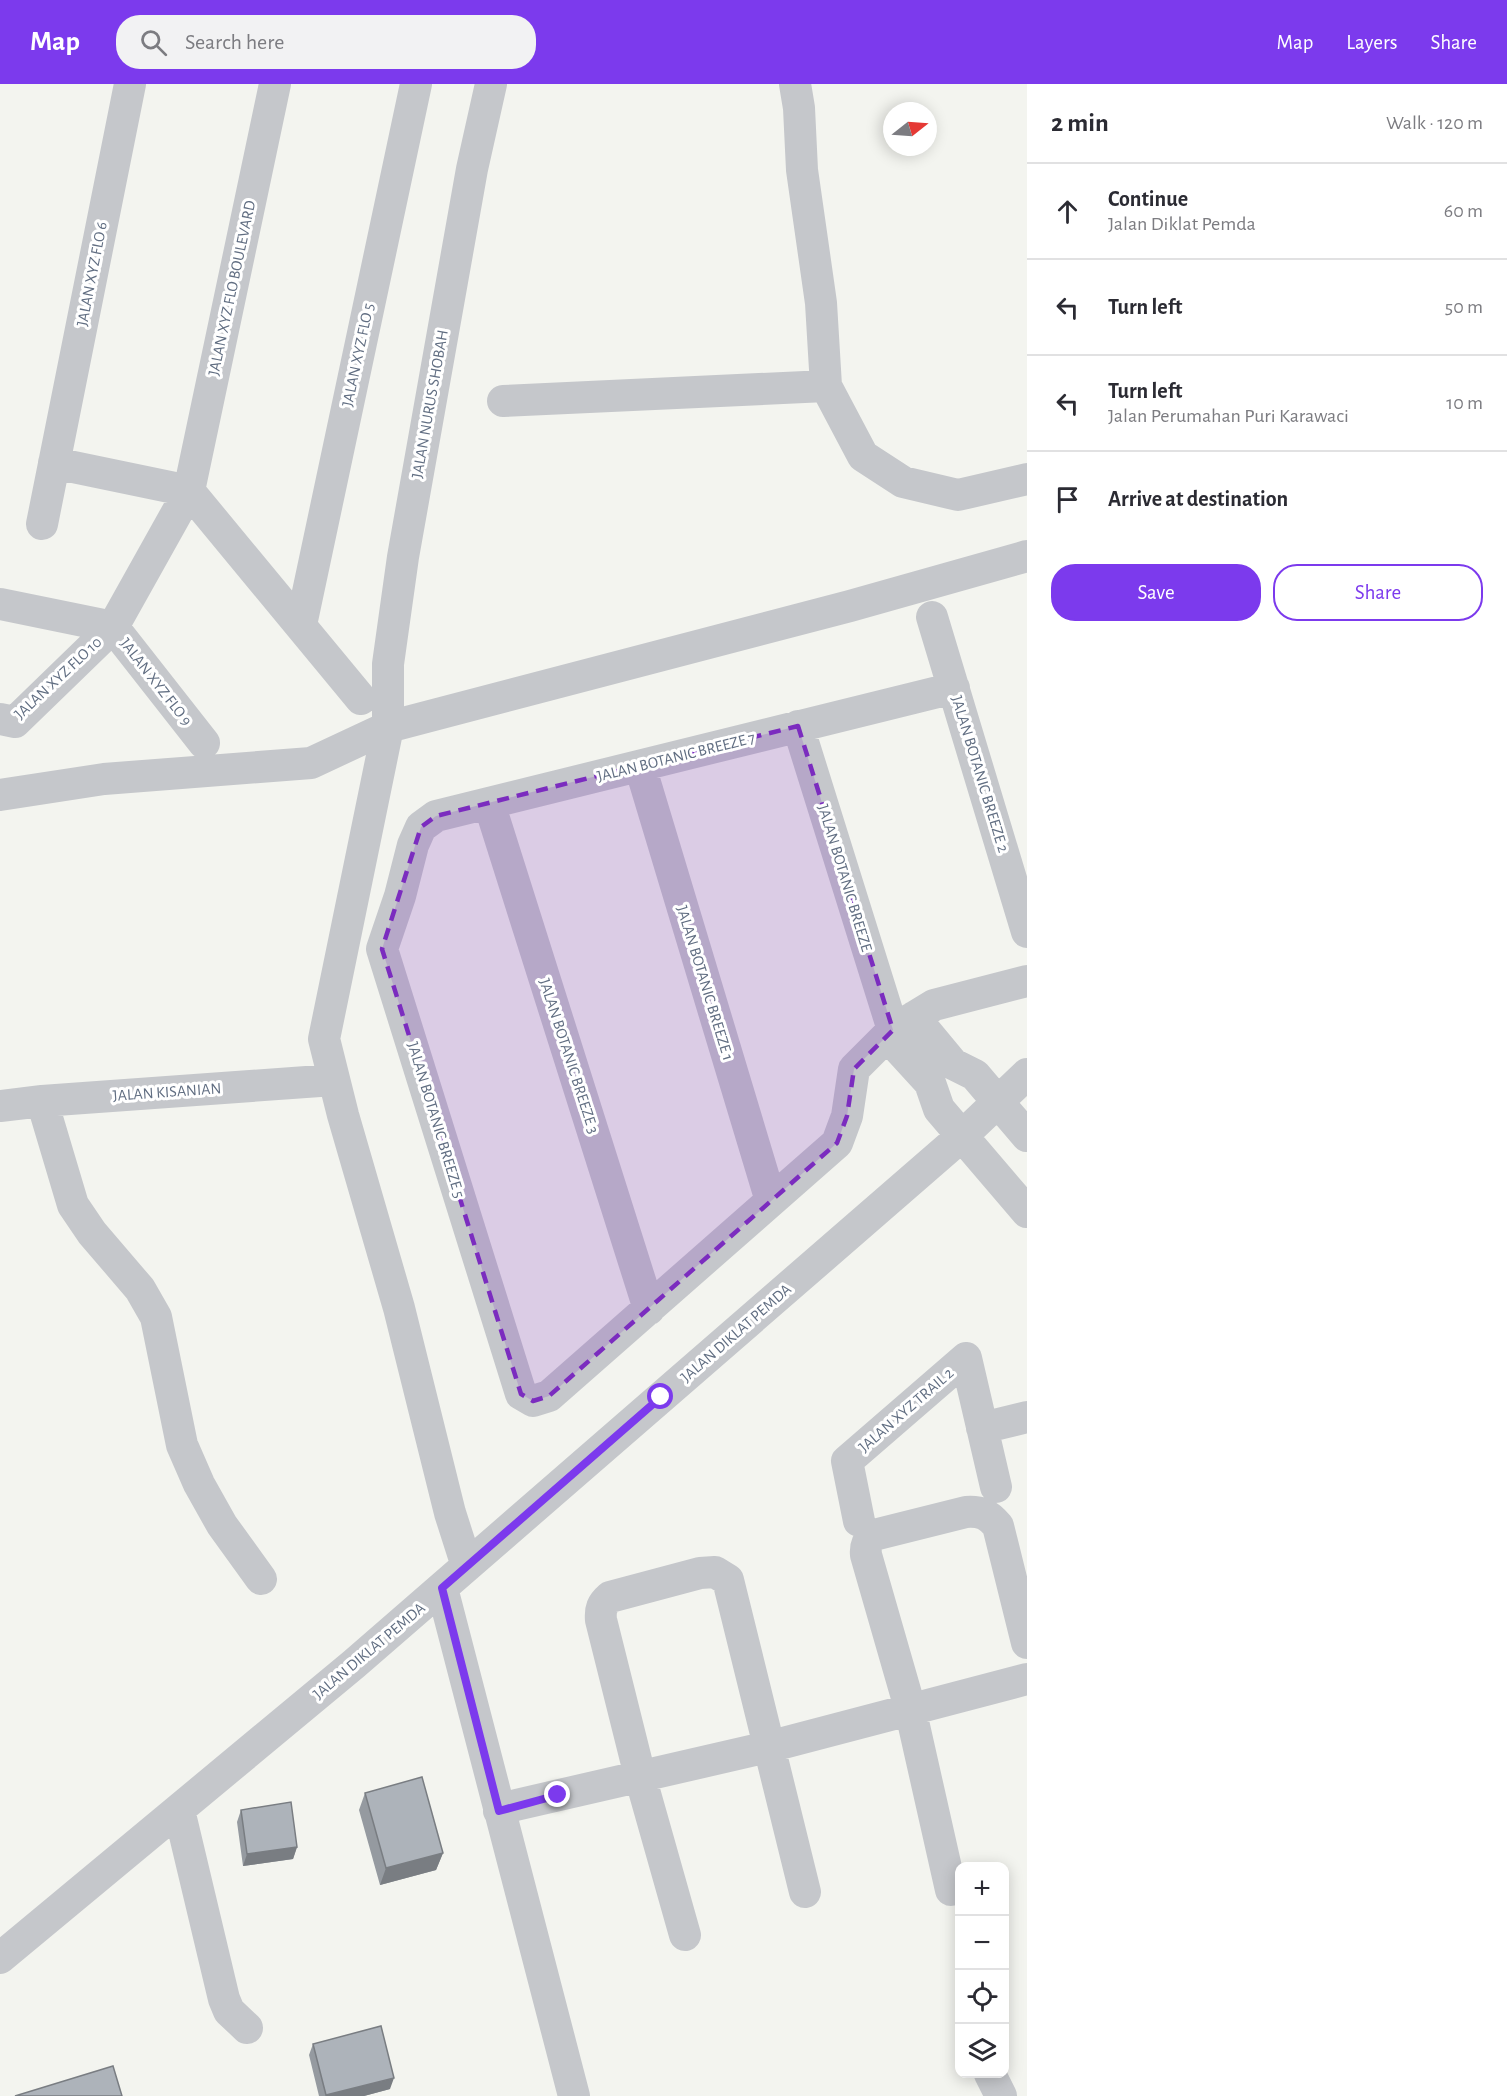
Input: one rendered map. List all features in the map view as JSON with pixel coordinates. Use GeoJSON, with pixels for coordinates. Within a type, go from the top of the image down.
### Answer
{"type":"FeatureCollection","features":[{"type":"Feature","properties":{"kind":"street","name":"JALAN XYZ FLO 6"},"geometry":{"type":"LineString","coordinates":[[42,524],[130,84]]}},
{"type":"Feature","properties":{"kind":"street","name":"JALAN XYZ FLO BOULEVARD"},"geometry":{"type":"LineString","coordinates":[[113,627],[189,491],[275,84]]}},
{"type":"Feature","properties":{"kind":"street","name":"JALAN XYZ FLO 5"},"geometry":{"type":"LineString","coordinates":[[301,626],[416,84]]}},
{"type":"Feature","properties":{"kind":"street","name":"JALAN NURUS SHOBAH"},"geometry":{"type":"LineString","coordinates":[[467,1566],[450,1513],[399,1308],[343,1115],[324,1039],[388,727],[388,664],[403,557],[472,169],[491,84]]}},
{"type":"Feature","properties":{"kind":"street"},"geometry":{"type":"LineString","coordinates":[[795,84],[799,108],[802,170],[821,303],[826,386],[863,456],[903,482],[958,495],[1027,479]]}},
{"type":"Feature","properties":{"kind":"street"},"geometry":{"type":"LineString","coordinates":[[503,401],[826,386]]}},
{"type":"Feature","properties":{"kind":"street"},"geometry":{"type":"LineString","coordinates":[[54,463],[189,491],[361,699]]}},
{"type":"Feature","properties":{"kind":"street"},"geometry":{"type":"LineString","coordinates":[[0,795],[104,779],[311,763],[388,727],[850,606],[1027,556]]}},
{"type":"Feature","properties":{"kind":"street","name":"JALAN XYZ FLO 9"},"geometry":{"type":"LineString","coordinates":[[0,604],[113,627],[204,743]]}},
{"type":"Feature","properties":{"kind":"street","name":"JALAN BOTANIC BREEZE 2"},"geometry":{"type":"LineString","coordinates":[[932,617],[1027,932]]}},
{"type":"Feature","properties":{"kind":"street","name":"JALAN XYZ FLO 10"},"geometry":{"type":"LineString","coordinates":[[0,719],[15,722],[113,627]]}},
{"type":"Feature","properties":{"kind":"street","name":"JALAN BOTANIC BREEZE 7"},"geometry":{"type":"LineString","coordinates":[[412,845],[421,828],[436,816],[954,688]]}},
{"type":"Feature","properties":{"kind":"street","name":"JALAN BOTANIC BREEZE"},"geometry":{"type":"LineString","coordinates":[[798,726],[898,1028],[930,1083],[939,1108],[1027,1212]]}},
{"type":"Feature","properties":{"kind":"street","name":"JALAN BOTANIC BREEZE 1"},"geometry":{"type":"LineString","coordinates":[[640,766],[771,1201]]}},
{"type":"Feature","properties":{"kind":"street","name":"JALAN BOTANIC BREEZE 3"},"geometry":{"type":"LineString","coordinates":[[489,803],[649,1309]]}},
{"type":"Feature","properties":{"kind":"street","name":"JALAN BOTANIC BREEZE 5"},"geometry":{"type":"LineString","coordinates":[[412,845],[400,896],[382,949],[521,1394],[533,1401],[549,1396],[649,1309]]}},
{"type":"Feature","properties":{"kind":"street"},"geometry":{"type":"LineString","coordinates":[[649,1309],[837,1143],[847,1116],[854,1069],[898,1028],[934,1005],[1027,981]]}},
{"type":"Feature","properties":{"kind":"street","name":"JALAN BOTANIC BREEZE"},"geometry":{"type":"LineString","coordinates":[[898,1028],[953,1064],[975,1075],[1027,1136]]}},
{"type":"Feature","properties":{"kind":"street","name":"JALAN DIKLAT PEMDA"},"geometry":{"type":"LineString","coordinates":[[0,1958],[442,1588],[962,1136],[1027,1074]]}},
{"type":"Feature","properties":{"kind":"street","name":"JALAN KISANIAN"},"geometry":{"type":"LineString","coordinates":[[0,1106],[334,1080]]}},
{"type":"Feature","properties":{"kind":"street"},"geometry":{"type":"LineString","coordinates":[[42,1101],[74,1205],[92,1233],[140,1289],[156,1317],[182,1445],[199,1484],[222,1525],[261,1579]]}},
{"type":"Feature","properties":{"kind":"street","name":"JALAN XYZ TRAIL 2"},"geometry":{"type":"LineString","coordinates":[[859,1521],[847,1461],[966,1358],[996,1487]]}},
{"type":"Feature","properties":{"kind":"street"},"geometry":{"type":"LineString","coordinates":[[982,1428],[1027,1417]]}},
{"type":"Feature","properties":{"kind":"street"},"geometry":{"type":"LineString","coordinates":[[951,1890],[910,1708],[866,1555],[865,1548],[868,1540],[874,1535],[966,1512],[978,1511],[989,1516],[998,1526],[1022,1596],[1027,1643]]}},
{"type":"Feature","properties":{"kind":"street"},"geometry":{"type":"LineString","coordinates":[[686,1935],[640,1776],[600,1611],[603,1603],[610,1597],[700,1573],[715,1572],[728,1580],[805,1892]]}},
{"type":"Feature","properties":{"kind":"street"},"geometry":{"type":"LineString","coordinates":[[442,1588],[508,1808],[574,2096]]}},
{"type":"Feature","properties":{"kind":"street"},"geometry":{"type":"LineString","coordinates":[[508,1808],[768,1747],[1027,1679]]}},
{"type":"Feature","properties":{"kind":"street"},"geometry":{"type":"LineString","coordinates":[[179,1810],[224,1999],[229,2011],[247,2028]]}},
{"type":"Feature","properties":{"kind":"street"},"geometry":{"type":"LineString","coordinates":[[992,2078],[1001,2096]]}},
{"type":"Feature","properties":{"kind":"highlighted area"},"geometry":{"type":"Polygon","coordinates":[[[798,726],[893,1030],[854,1069],[847,1116],[837,1143],[549,1396],[533,1401],[521,1394],[382,949],[421,827],[436,816],[798,726]]]}},
{"type":"Feature","properties":{"kind":"building"},"geometry":{"type":"Polygon","coordinates":[[[422,1777],[443,1853],[386,1868],[365,1793],[422,1777]]]}},
{"type":"Feature","properties":{"kind":"building"},"geometry":{"type":"Polygon","coordinates":[[[291,1802],[297,1847],[247,1854],[241,1810],[291,1802]]]}},
{"type":"Feature","properties":{"kind":"building"},"geometry":{"type":"Polygon","coordinates":[[[381,2026],[394,2078],[326,2095],[313,2044],[381,2026]]]}},
{"type":"Feature","properties":{"kind":"building"},"geometry":{"type":"Polygon","coordinates":[[[113,2066],[122,2096],[15,2096],[113,2066]]]}},
{"type":"Feature","properties":{"kind":"route"},"geometry":{"type":"LineString","coordinates":[[558,1795],[499,1811],[442,1588],[661,1397]]}}]}
